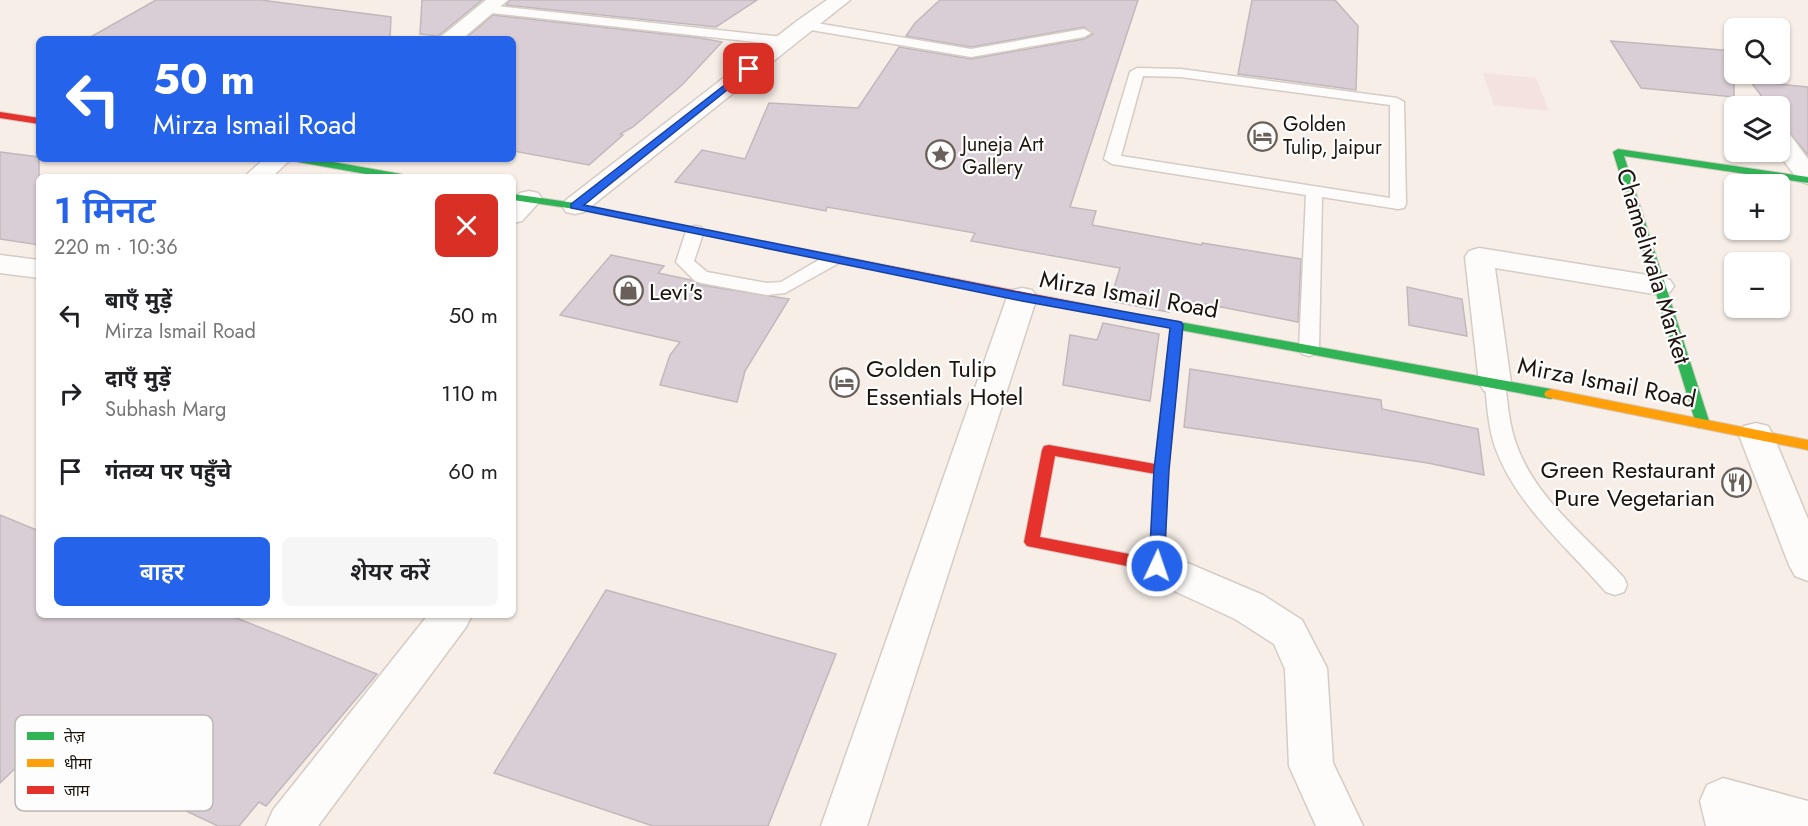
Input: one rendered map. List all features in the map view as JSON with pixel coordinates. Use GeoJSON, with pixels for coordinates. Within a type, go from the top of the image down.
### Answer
{"type":"FeatureCollection","features":[{"type":"Feature","properties":{"kind":"main road"},"geometry":{"type":"LineString","coordinates":[[0,115],[36,121]]}},
{"type":"Feature","properties":{"kind":"main road","name":"Chameliwala Market"},"geometry":{"type":"LineString","coordinates":[[1703,424],[1618,152],[1808,178]]}},
{"type":"Feature","properties":{"kind":"main road"},"geometry":{"type":"LineString","coordinates":[[315,162],[384,174]]}},
{"type":"Feature","properties":{"kind":"main road","name":"Mirza Ismail Road"},"geometry":{"type":"LineString","coordinates":[[518,204],[575,206],[1022,297],[1495,383],[1808,445]]}},
{"type":"Feature","properties":{"kind":"main road"},"geometry":{"type":"LineString","coordinates":[[1161,470],[1049,450],[1032,542],[1157,566],[1161,470],[1177,325]]}},
{"type":"Feature","properties":{"kind":"street"},"geometry":{"type":"LineString","coordinates":[[575,206],[783,41],[840,0]]}},
{"type":"Feature","properties":{"kind":"street"},"geometry":{"type":"LineString","coordinates":[[452,36],[492,4]]}},
{"type":"Feature","properties":{"kind":"street","name":"Chameliwala Market"},"geometry":{"type":"LineString","coordinates":[[1790,153],[1808,178]]}},
{"type":"Feature","properties":{"kind":"street"},"geometry":{"type":"LineString","coordinates":[[261,174],[275,162]]}},
{"type":"Feature","properties":{"kind":"street"},"geometry":{"type":"LineString","coordinates":[[1495,383],[1479,256],[1660,286]]}},
{"type":"Feature","properties":{"kind":"street"},"geometry":{"type":"LineString","coordinates":[[0,264],[36,269]]}},
{"type":"Feature","properties":{"kind":"street"},"geometry":{"type":"LineString","coordinates":[[844,826],[1022,297]]}},
{"type":"Feature","properties":{"kind":"street"},"geometry":{"type":"LineString","coordinates":[[1756,435],[1808,565]]}},
{"type":"Feature","properties":{"kind":"street"},"geometry":{"type":"LineString","coordinates":[[1157,566],[1249,607],[1288,632],[1306,668],[1311,766],[1340,826]]}},
{"type":"Feature","properties":{"kind":"street"},"geometry":{"type":"LineString","coordinates":[[289,826],[450,618]]}},
{"type":"Feature","properties":{"kind":"street"},"geometry":{"type":"LineString","coordinates":[[1729,826],[1723,801],[1808,824]]}},
{"type":"Feature","properties":{"kind":"lane"},"geometry":{"type":"LineString","coordinates":[[492,4],[783,41]]}},
{"type":"Feature","properties":{"kind":"lane"},"geometry":{"type":"LineString","coordinates":[[804,25],[971,54],[1084,33]]}},
{"type":"Feature","properties":{"kind":"lane"},"geometry":{"type":"LineString","coordinates":[[1137,72],[1181,73],[1397,102],[1398,204],[1314,191],[1112,159],[1137,72]]}},
{"type":"Feature","properties":{"kind":"lane"},"geometry":{"type":"LineString","coordinates":[[1309,349],[1314,191]]}},
{"type":"Feature","properties":{"kind":"lane"},"geometry":{"type":"LineString","coordinates":[[695,231],[685,262],[701,277],[767,289],[785,287],[833,259]]}},
{"type":"Feature","properties":{"kind":"lane"},"geometry":{"type":"LineString","coordinates":[[1495,383],[1505,446],[1515,470],[1537,500],[1615,585]]}},
{"type":"Feature","properties":{"kind":"shaded area"},"geometry":{"type":"Polygon","coordinates":[[[1483,73],[1536,78],[1549,111],[1494,105],[1483,73]]]}},
{"type":"Feature","properties":{"kind":"building"},"geometry":{"type":"Polygon","coordinates":[[[156,0],[261,0],[391,17],[390,36],[92,36],[156,0]]]}},
{"type":"Feature","properties":{"kind":"building"},"geometry":{"type":"Polygon","coordinates":[[[422,0],[482,0],[438,36],[420,34],[422,0]]]}},
{"type":"Feature","properties":{"kind":"building"},"geometry":{"type":"Polygon","coordinates":[[[510,0],[757,0],[716,27],[506,5],[510,0]]]}},
{"type":"Feature","properties":{"kind":"building"},"geometry":{"type":"Polygon","coordinates":[[[940,0],[1138,0],[1070,207],[1096,211],[1092,225],[1202,245],[1202,243],[1301,259],[1298,322],[1170,297],[1169,312],[1110,301],[1120,268],[971,241],[975,233],[827,207],[826,211],[675,182],[702,150],[745,159],[769,103],[858,108],[899,47],[971,59],[1084,39],[1093,34],[1084,27],[971,47],[906,36],[915,23],[940,0]]]}},
{"type":"Feature","properties":{"kind":"building"},"geometry":{"type":"Polygon","coordinates":[[[1252,0],[1335,0],[1358,26],[1356,90],[1238,74],[1252,0]]]}},
{"type":"Feature","properties":{"kind":"building"},"geometry":{"type":"Polygon","coordinates":[[[493,15],[722,42],[682,85],[633,127],[620,134],[623,135],[589,165],[516,152],[516,36],[468,36],[493,15]]]}},
{"type":"Feature","properties":{"kind":"building"},"geometry":{"type":"Polygon","coordinates":[[[1611,41],[1724,50],[1724,84],[1734,84],[1734,96],[1724,96],[1641,88],[1611,41]]]}},
{"type":"Feature","properties":{"kind":"building"},"geometry":{"type":"Polygon","coordinates":[[[1752,84],[1808,87],[1808,155],[1790,133],[1790,96],[1761,96],[1752,84]]]}},
{"type":"Feature","properties":{"kind":"building"},"geometry":{"type":"Polygon","coordinates":[[[0,152],[36,157],[36,162],[39,162],[39,174],[36,174],[36,245],[0,239],[0,152]]]}},
{"type":"Feature","properties":{"kind":"building"},"geometry":{"type":"Polygon","coordinates":[[[611,255],[664,266],[658,273],[691,280],[700,285],[789,299],[745,371],[737,402],[660,385],[670,355],[680,342],[560,315],[611,255]]]}},
{"type":"Feature","properties":{"kind":"building"},"geometry":{"type":"Polygon","coordinates":[[[1407,287],[1462,299],[1467,336],[1409,325],[1407,287]]]}},
{"type":"Feature","properties":{"kind":"building"},"geometry":{"type":"Polygon","coordinates":[[[1103,323],[1159,334],[1150,401],[1063,385],[1070,335],[1097,340],[1103,323]]]}},
{"type":"Feature","properties":{"kind":"building"},"geometry":{"type":"Polygon","coordinates":[[[1190,369],[1381,400],[1382,409],[1478,429],[1484,475],[1428,463],[1184,427],[1190,369]]]}},
{"type":"Feature","properties":{"kind":"building"},"geometry":{"type":"Polygon","coordinates":[[[0,515],[36,530],[36,618],[237,618],[377,674],[266,806],[259,802],[239,826],[218,826],[186,811],[213,811],[213,715],[15,715],[15,769],[0,783],[0,515]]]}},
{"type":"Feature","properties":{"kind":"building"},"geometry":{"type":"Polygon","coordinates":[[[606,590],[836,654],[768,826],[653,826],[494,773],[606,590]]]}},
{"type":"Feature","properties":{"kind":"traffic: fast"},"geometry":{"type":"LineString","coordinates":[[1703,424],[1618,152],[1808,180]]}},
{"type":"Feature","properties":{"kind":"traffic: fast"},"geometry":{"type":"LineString","coordinates":[[315,162],[384,174]]}},
{"type":"Feature","properties":{"kind":"traffic: fast"},"geometry":{"type":"LineString","coordinates":[[516,197],[575,206],[768,245]]}},
{"type":"Feature","properties":{"kind":"traffic: fast"},"geometry":{"type":"LineString","coordinates":[[1141,319],[1551,394]]}},
{"type":"Feature","properties":{"kind":"traffic: slow"},"geometry":{"type":"LineString","coordinates":[[1159,521],[1161,470],[1177,325]]}},
{"type":"Feature","properties":{"kind":"traffic: slow"},"geometry":{"type":"LineString","coordinates":[[1551,394],[1808,445]]}},
{"type":"Feature","properties":{"kind":"traffic: jam"},"geometry":{"type":"LineString","coordinates":[[0,115],[36,121]]}},
{"type":"Feature","properties":{"kind":"traffic: jam"},"geometry":{"type":"LineString","coordinates":[[768,245],[1141,319]]}},
{"type":"Feature","properties":{"kind":"traffic: jam"},"geometry":{"type":"LineString","coordinates":[[1159,521],[1157,566],[1032,542],[1049,450],[1161,470]]}},
{"type":"Feature","properties":{"kind":"place","name":"Golden Tulip, Jaipur"},"geometry":{"type":"Point","coordinates":[1262,136]}},
{"type":"Feature","properties":{"kind":"place","name":"Juneja Art Gallery"},"geometry":{"type":"Point","coordinates":[941,155]}},
{"type":"Feature","properties":{"kind":"place","name":"Levi's"},"geometry":{"type":"Point","coordinates":[628,291]}},
{"type":"Feature","properties":{"kind":"place","name":"Golden Tulip Essentials Hotel"},"geometry":{"type":"Point","coordinates":[845,382]}},
{"type":"Feature","properties":{"kind":"place","name":"Green Restaurant Pure Vegetarian"},"geometry":{"type":"Point","coordinates":[1736,483]}},
{"type":"Feature","properties":{"kind":"route"},"geometry":{"type":"LineString","coordinates":[[749,69],[575,206],[1022,297],[1177,325],[1161,470],[1157,566]]}}]}
